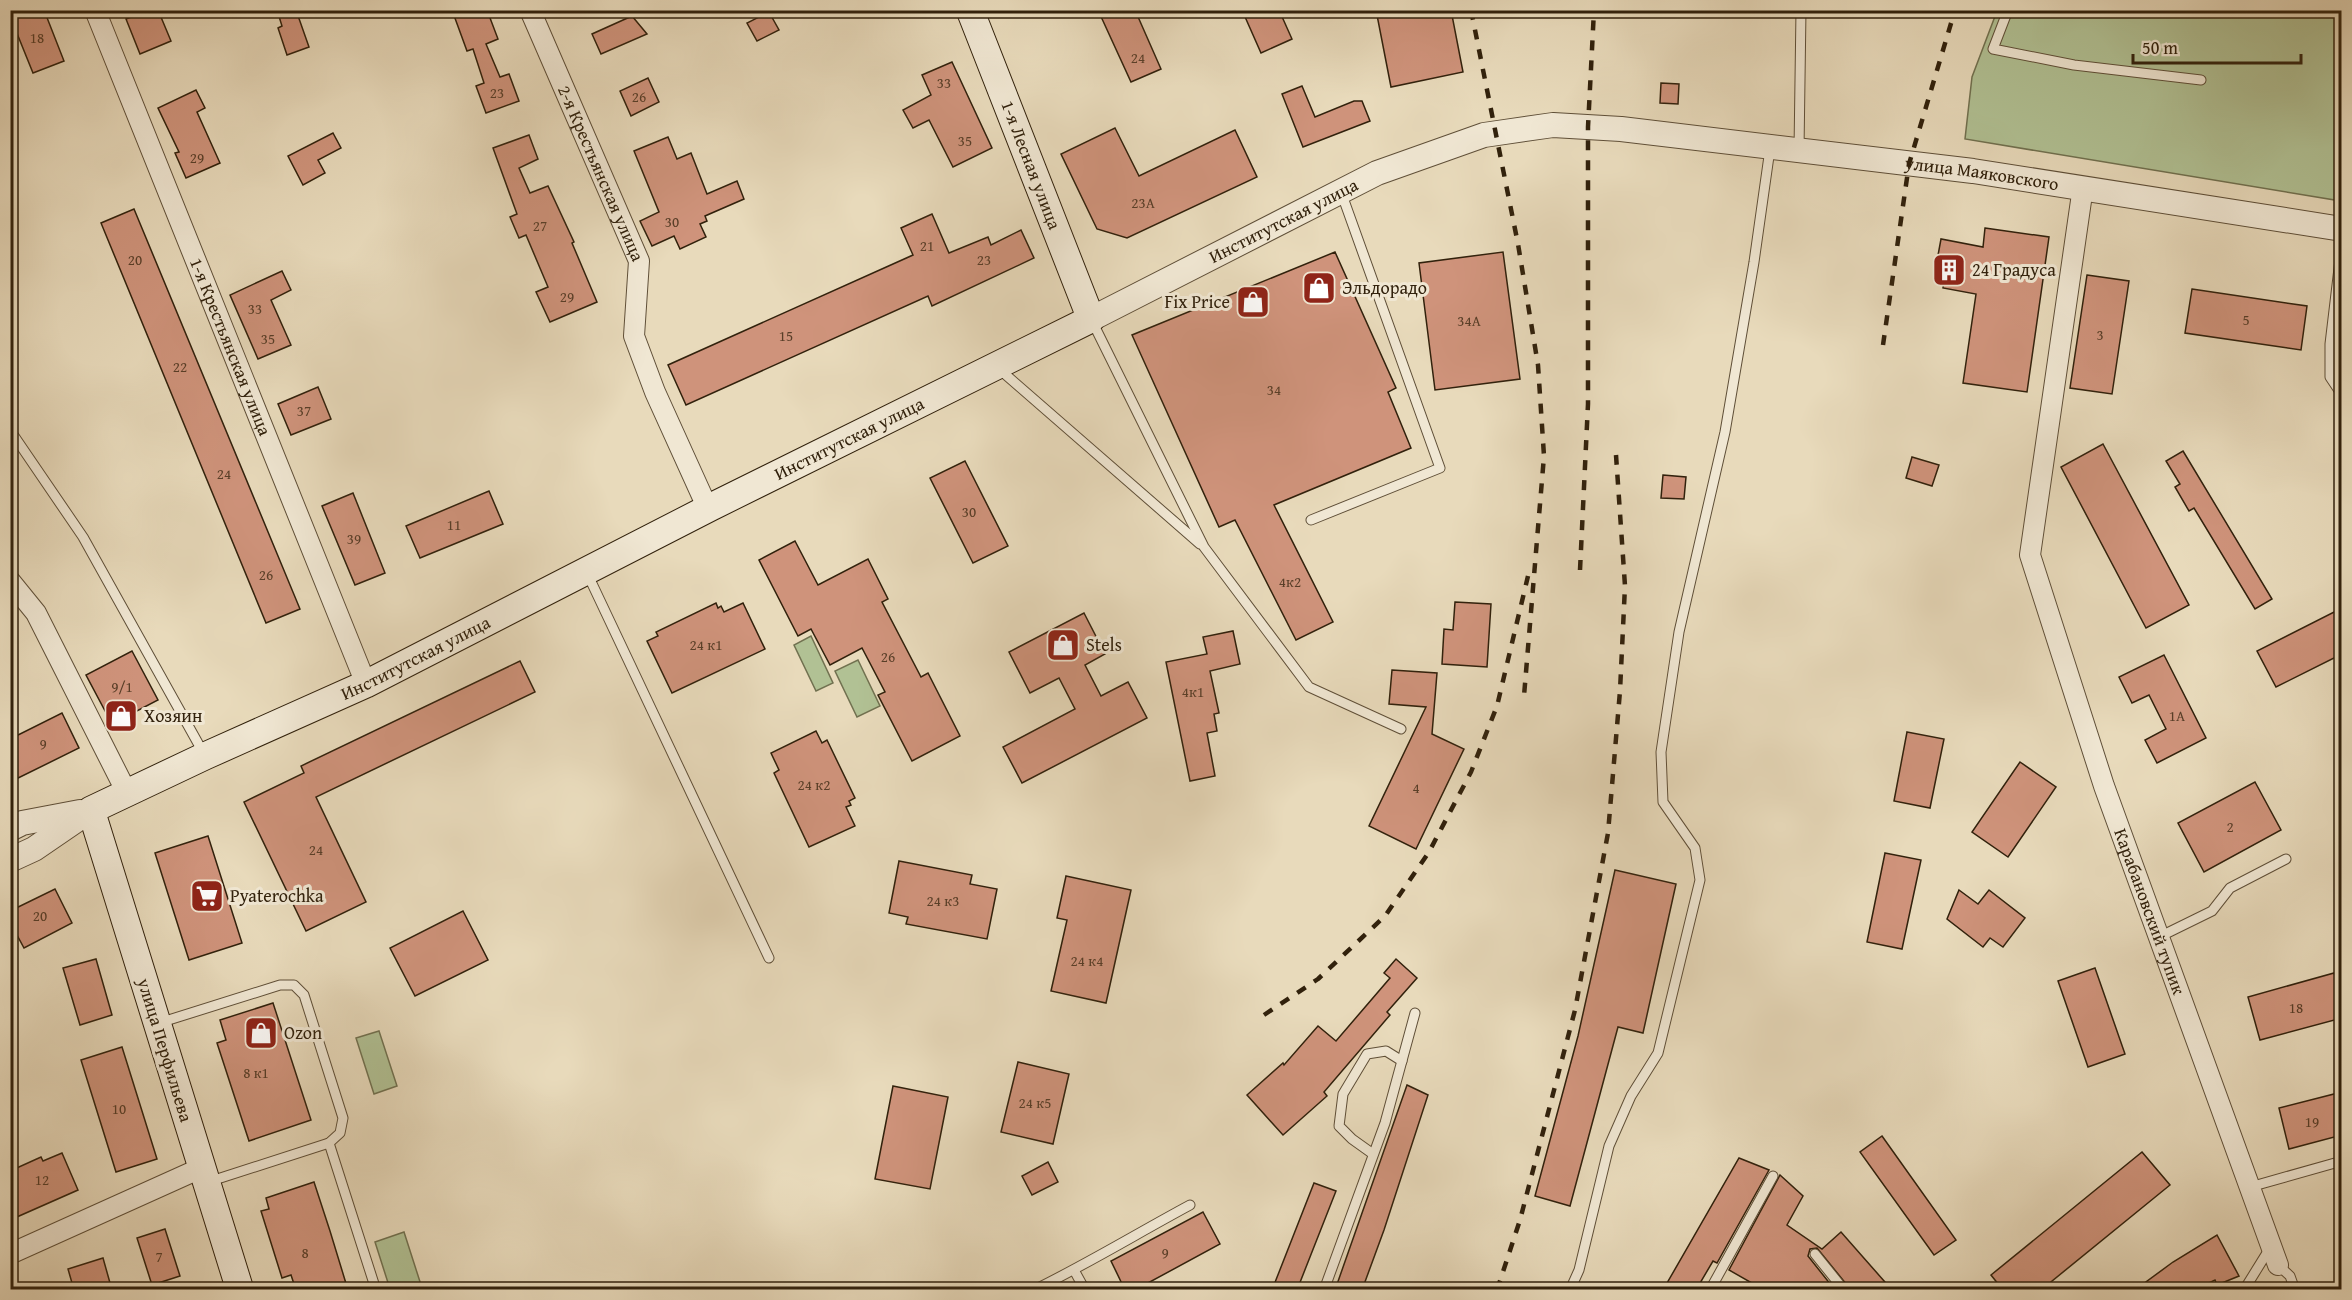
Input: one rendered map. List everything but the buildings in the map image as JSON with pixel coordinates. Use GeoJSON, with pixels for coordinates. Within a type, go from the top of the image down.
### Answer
{"type":"FeatureCollection","features":[{"type":"Feature","properties":{"kind":"main road","name":"1-я Лесная улица"},"geometry":{"type":"LineString","coordinates":[[970,10],[1090,319]]}},
{"type":"Feature","properties":{"kind":"main road","name":"Институтская улица"},"geometry":{"type":"LineString","coordinates":[[92,810],[205,756],[366,684],[708,508],[1090,319]]}},
{"type":"Feature","properties":{"kind":"main road","name":"улица Перфильева"},"geometry":{"type":"LineString","coordinates":[[92,810],[240,1290]]}},
{"type":"Feature","properties":{"kind":"street","name":"1-я Крестьянская улица"},"geometry":{"type":"LineString","coordinates":[[95,10],[366,684]]}},
{"type":"Feature","properties":{"kind":"street","name":"2-я Крестьянская улица"},"geometry":{"type":"LineString","coordinates":[[530,10],[639,261],[634,336],[655,393],[708,508]]}},
{"type":"Feature","properties":{"kind":"street","name":"Институтская улица"},"geometry":{"type":"LineString","coordinates":[[1090,319],[1377,173],[1484,135],[1553,125],[1621,129]]}},
{"type":"Feature","properties":{"kind":"street","name":"улица Маяковского"},"geometry":{"type":"LineString","coordinates":[[1621,129],[2083,187],[2342,229]]}},
{"type":"Feature","properties":{"kind":"street","name":"Карабановский тупик"},"geometry":{"type":"LineString","coordinates":[[2083,187],[2030,555],[2104,786],[2278,1265]]}},
{"type":"Feature","properties":{"kind":"street"},"geometry":{"type":"LineString","coordinates":[[10,581],[36,613],[127,793]]}},
{"type":"Feature","properties":{"kind":"street","name":"Институтская улица"},"geometry":{"type":"LineString","coordinates":[[10,829],[22,823],[92,810]]}},
{"type":"Feature","properties":{"kind":"street","name":"Институтская улица"},"geometry":{"type":"LineString","coordinates":[[10,860],[34,849],[92,810]]}},
{"type":"Feature","properties":{"kind":"street"},"geometry":{"type":"LineString","coordinates":[[10,1254],[203,1175]]}},
{"type":"Feature","properties":{"kind":"lane"},"geometry":{"type":"LineString","coordinates":[[1799,150],[1801,10]]}},
{"type":"Feature","properties":{"kind":"lane"},"geometry":{"type":"LineString","coordinates":[[2008,10],[1993,49],[2074,65],[2201,80]]}},
{"type":"Feature","properties":{"kind":"lane"},"geometry":{"type":"LineString","coordinates":[[2333,10],[2342,12]]}},
{"type":"Feature","properties":{"kind":"lane"},"geometry":{"type":"LineString","coordinates":[[1570,1290],[1579,1270],[1609,1146],[1631,1096],[1658,1053],[1700,880],[1695,848],[1663,802],[1661,752],[1679,632],[1727,421],[1754,262],[1770,147]]}},
{"type":"Feature","properties":{"kind":"lane"},"geometry":{"type":"LineString","coordinates":[[1311,520],[1440,468],[1341,192]]}},
{"type":"Feature","properties":{"kind":"lane"},"geometry":{"type":"LineString","coordinates":[[2342,243],[2330,344],[2330,377],[2342,395]]}},
{"type":"Feature","properties":{"kind":"lane"},"geometry":{"type":"LineString","coordinates":[[1090,319],[1204,547],[1309,687],[1401,729]]}},
{"type":"Feature","properties":{"kind":"lane"},"geometry":{"type":"LineString","coordinates":[[996,366],[1204,547]]}},
{"type":"Feature","properties":{"kind":"lane"},"geometry":{"type":"LineString","coordinates":[[10,430],[83,537],[205,756]]}},
{"type":"Feature","properties":{"kind":"lane"},"geometry":{"type":"LineString","coordinates":[[586,571],[769,958]]}},
{"type":"Feature","properties":{"kind":"lane"},"geometry":{"type":"LineString","coordinates":[[2159,937],[2212,911],[2230,888],[2286,858]]}},
{"type":"Feature","properties":{"kind":"lane"},"geometry":{"type":"LineString","coordinates":[[157,1024],[280,985],[294,985],[304,995],[343,1118],[340,1133],[329,1143],[203,1175]]}},
{"type":"Feature","properties":{"kind":"lane"},"geometry":{"type":"LineString","coordinates":[[1324,1290],[1385,1123],[1415,1013]]}},
{"type":"Feature","properties":{"kind":"lane"},"geometry":{"type":"LineString","coordinates":[[1373,1154],[1339,1126],[1343,1094],[1367,1054],[1386,1051],[1402,1061]]}},
{"type":"Feature","properties":{"kind":"lane"},"geometry":{"type":"LineString","coordinates":[[329,1143],[376,1290]]}},
{"type":"Feature","properties":{"kind":"lane"},"geometry":{"type":"LineString","coordinates":[[2250,1187],[2342,1161]]}},
{"type":"Feature","properties":{"kind":"lane"},"geometry":{"type":"LineString","coordinates":[[1724,1290],[1712,1286],[1773,1176]]}},
{"type":"Feature","properties":{"kind":"lane"},"geometry":{"type":"LineString","coordinates":[[1034,1290],[1190,1205]]}},
{"type":"Feature","properties":{"kind":"lane"},"geometry":{"type":"LineString","coordinates":[[2244,1290],[2272,1246]]}},
{"type":"Feature","properties":{"kind":"lane"},"geometry":{"type":"LineString","coordinates":[[1815,1254],[1844,1290]]}},
{"type":"Feature","properties":{"kind":"lane"},"geometry":{"type":"LineString","coordinates":[[2278,1265],[2290,1276],[2295,1290]]}},
{"type":"Feature","properties":{"kind":"lane"},"geometry":{"type":"LineString","coordinates":[[1074,1270],[1085,1290]]}},
{"type":"Feature","properties":{"kind":"green space"},"geometry":{"type":"Polygon","coordinates":[[[1997,11],[2341,11],[2341,201],[1965,139],[1972,77],[1997,11]]]}},
{"type":"Feature","properties":{"kind":"green space"},"geometry":{"type":"Polygon","coordinates":[[[811,636],[833,683],[816,691],[794,645],[811,636]]]}},
{"type":"Feature","properties":{"kind":"green space"},"geometry":{"type":"Polygon","coordinates":[[[858,660],[880,706],[857,717],[835,671],[858,660]]]}},
{"type":"Feature","properties":{"kind":"green space"},"geometry":{"type":"Polygon","coordinates":[[[379,1031],[397,1086],[374,1094],[356,1038],[379,1031]]]}},
{"type":"Feature","properties":{"kind":"green space"},"geometry":{"type":"Polygon","coordinates":[[[404,1232],[422,1288],[390,1289],[375,1242],[404,1232]]]}},
{"type":"Feature","properties":{"kind":"railway"},"geometry":{"type":"LineString","coordinates":[[1471,10],[1518,244],[1538,365],[1544,456],[1524,696]]}},
{"type":"Feature","properties":{"kind":"railway"},"geometry":{"type":"LineString","coordinates":[[1580,570],[1588,404],[1588,127],[1594,10]]}},
{"type":"Feature","properties":{"kind":"railway"},"geometry":{"type":"LineString","coordinates":[[1883,345],[1909,164],[1955,10]]}},
{"type":"Feature","properties":{"kind":"railway"},"geometry":{"type":"LineString","coordinates":[[1497,1290],[1520,1220],[1575,1010],[1608,833],[1620,691],[1625,586],[1616,455]]}},
{"type":"Feature","properties":{"kind":"railway"},"geometry":{"type":"LineString","coordinates":[[1264,1015],[1318,979],[1385,916],[1429,852],[1471,772],[1497,706],[1528,576]]}},
{"type":"Feature","properties":{"kind":"place","name":"24 Градуса"},"geometry":{"type":"Point","coordinates":[1949,270]}},
{"type":"Feature","properties":{"kind":"place","name":"Эльдорадо"},"geometry":{"type":"Point","coordinates":[1319,288]}},
{"type":"Feature","properties":{"kind":"place","name":"Fix Price"},"geometry":{"type":"Point","coordinates":[1253,302]}},
{"type":"Feature","properties":{"kind":"place","name":"Stels"},"geometry":{"type":"Point","coordinates":[1063,645]}},
{"type":"Feature","properties":{"kind":"place","name":"Хозяин"},"geometry":{"type":"Point","coordinates":[121,716]}},
{"type":"Feature","properties":{"kind":"place","name":"Pyaterochka"},"geometry":{"type":"Point","coordinates":[207,896]}},
{"type":"Feature","properties":{"kind":"place","name":"Ozon"},"geometry":{"type":"Point","coordinates":[261,1033]}}]}
